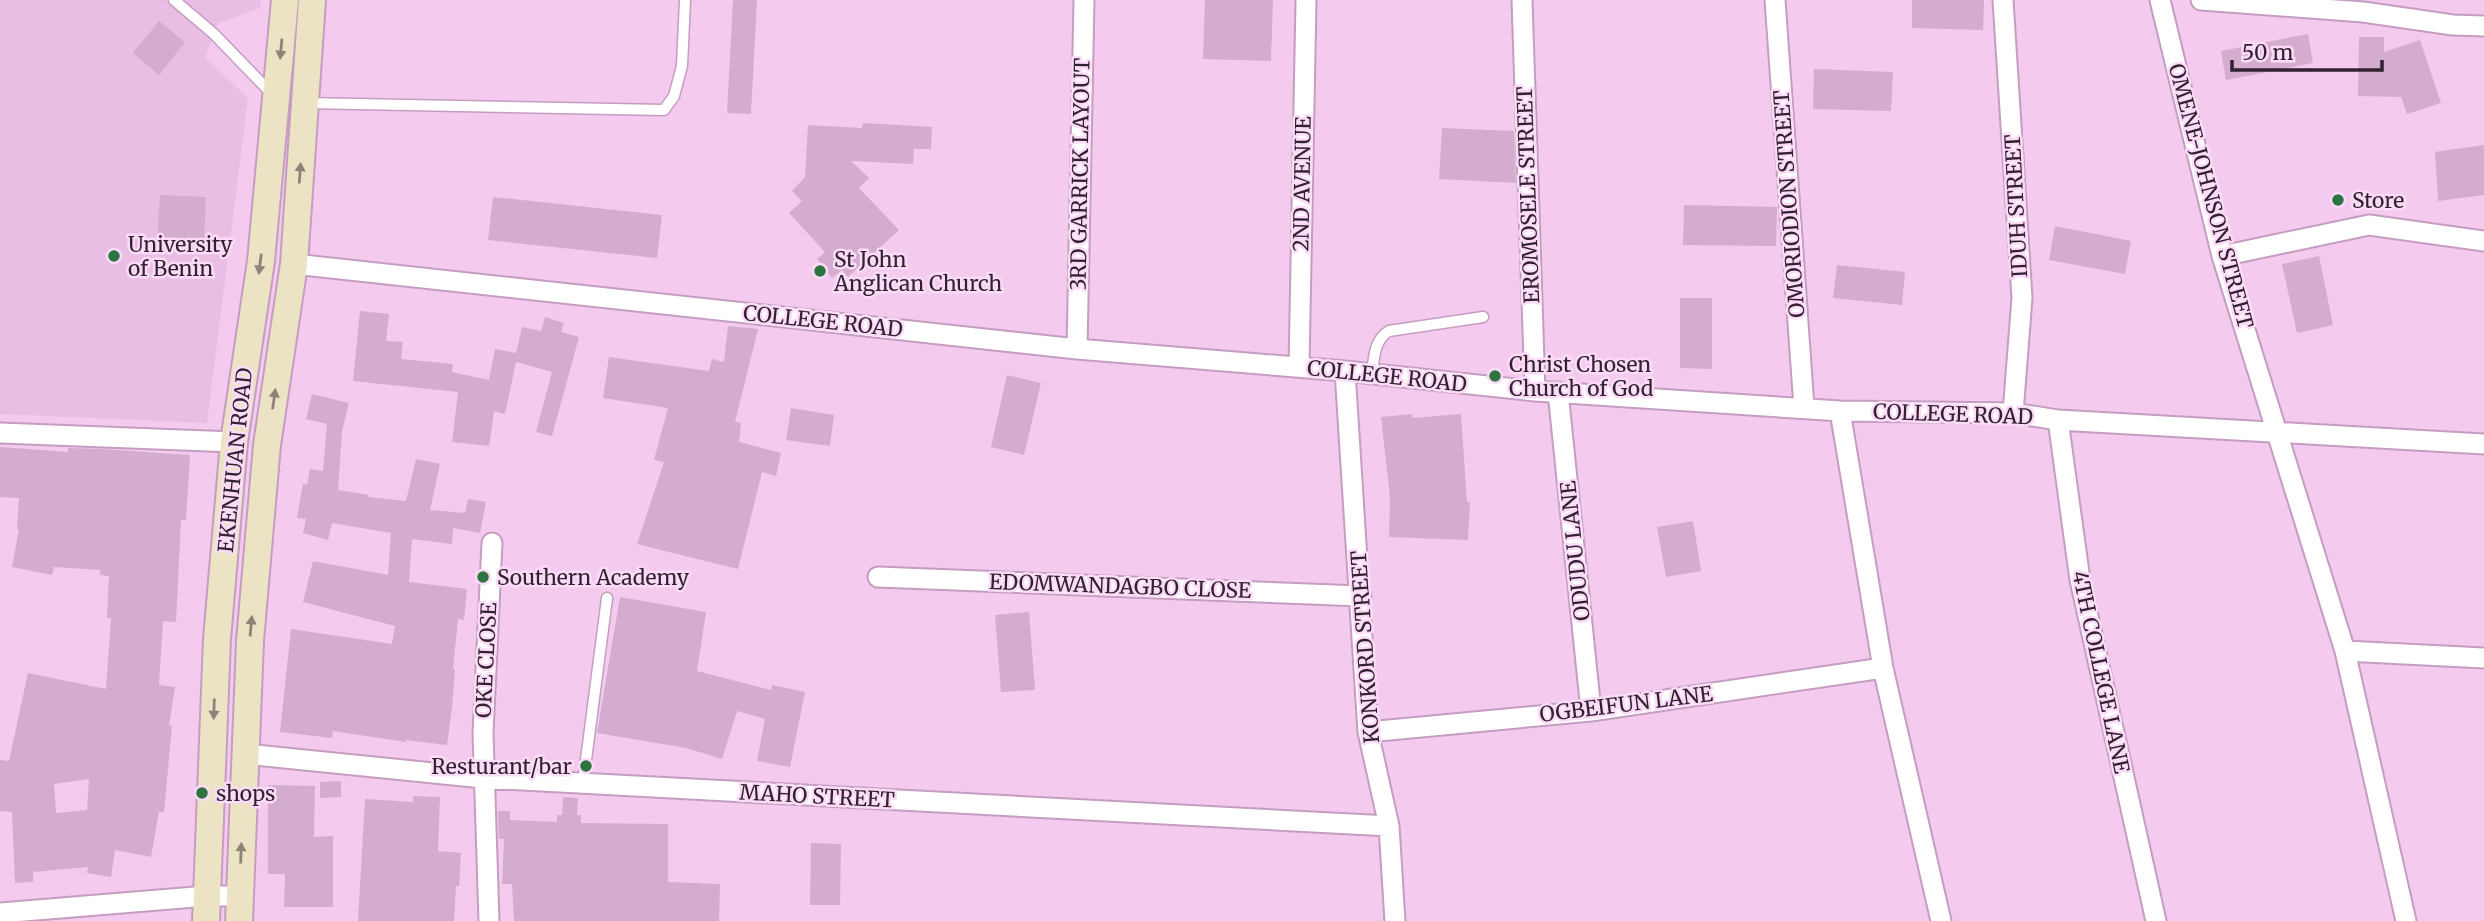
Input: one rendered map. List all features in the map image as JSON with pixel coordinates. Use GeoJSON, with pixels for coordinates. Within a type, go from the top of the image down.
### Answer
{"type":"FeatureCollection","features":[{"type":"Feature","properties":{"kind":"main road","name":"EKENHUAN ROAD"},"geometry":{"type":"LineString","coordinates":[[207,908],[217,639],[234,442],[261,261],[285,0]]}},
{"type":"Feature","properties":{"kind":"main road","name":"EKENHUAN ROAD"},"geometry":{"type":"LineString","coordinates":[[239,909],[250,641],[267,445],[294,264],[312,0]]}},
{"type":"Feature","properties":{"kind":"street","name":"3RD GARRICK LAYOUT"},"geometry":{"type":"LineString","coordinates":[[1077,348],[1084,0]]}},
{"type":"Feature","properties":{"kind":"street","name":"2ND AVENUE"},"geometry":{"type":"LineString","coordinates":[[1299,367],[1306,0]]}},
{"type":"Feature","properties":{"kind":"street","name":"EROMOSELE STREET"},"geometry":{"type":"LineString","coordinates":[[1522,0],[1535,391]]}},
{"type":"Feature","properties":{"kind":"street","name":"OMORIODION STREET"},"geometry":{"type":"LineString","coordinates":[[1775,0],[1804,407]]}},
{"type":"Feature","properties":{"kind":"street","name":"IDUH STREET"},"geometry":{"type":"LineString","coordinates":[[2003,0],[2021,298],[2013,413]]}},
{"type":"Feature","properties":{"kind":"street","name":"OMENE-JOHNSON STREET"},"geometry":{"type":"LineString","coordinates":[[2160,0],[2222,256],[2345,652],[2406,921]]}},
{"type":"Feature","properties":{"kind":"street"},"geometry":{"type":"LineString","coordinates":[[2201,0],[2363,12],[2453,25],[2484,26]]}},
{"type":"Feature","properties":{"kind":"street"},"geometry":{"type":"LineString","coordinates":[[2222,256],[2369,225],[2484,241]]}},
{"type":"Feature","properties":{"kind":"street","name":"COLLEGE ROAD"},"geometry":{"type":"LineString","coordinates":[[294,264],[1077,348],[1345,371],[1535,391],[1840,411],[2013,413],[2058,420],[2484,444]]}},
{"type":"Feature","properties":{"kind":"street","name":"KONKORD STREET"},"geometry":{"type":"LineString","coordinates":[[1345,371],[1368,732],[1389,826],[1395,921]]}},
{"type":"Feature","properties":{"kind":"street","name":"ODUDU LANE"},"geometry":{"type":"LineString","coordinates":[[1558,392],[1591,710]]}},
{"type":"Feature","properties":{"kind":"street"},"geometry":{"type":"LineString","coordinates":[[1840,411],[1883,668],[1941,921]]}},
{"type":"Feature","properties":{"kind":"street","name":"4TH COLLEGE LANE"},"geometry":{"type":"LineString","coordinates":[[2058,420],[2080,580],[2156,921]]}},
{"type":"Feature","properties":{"kind":"street"},"geometry":{"type":"LineString","coordinates":[[0,433],[234,442]]}},
{"type":"Feature","properties":{"kind":"street","name":"OKE CLOSE"},"geometry":{"type":"LineString","coordinates":[[489,921],[483,778],[486,642],[492,543]]}},
{"type":"Feature","properties":{"kind":"street","name":"EDOMWANDAGBO CLOSE"},"geometry":{"type":"LineString","coordinates":[[878,577],[1361,597]]}},
{"type":"Feature","properties":{"kind":"street"},"geometry":{"type":"LineString","coordinates":[[2345,652],[2484,658]]}},
{"type":"Feature","properties":{"kind":"street","name":"OGBEIFUN LANE"},"geometry":{"type":"LineString","coordinates":[[1368,732],[1591,710],[1883,668]]}},
{"type":"Feature","properties":{"kind":"street","name":"MAHO STREET"},"geometry":{"type":"LineString","coordinates":[[245,754],[483,778],[1389,826]]}},
{"type":"Feature","properties":{"kind":"street"},"geometry":{"type":"LineString","coordinates":[[0,913],[239,909]]}},
{"type":"Feature","properties":{"kind":"lane"},"geometry":{"type":"LineString","coordinates":[[174,0],[214,34],[276,98]]}},
{"type":"Feature","properties":{"kind":"lane"},"geometry":{"type":"LineString","coordinates":[[304,103],[664,110],[674,96],[682,66],[685,0]]}},
{"type":"Feature","properties":{"kind":"lane"},"geometry":{"type":"LineString","coordinates":[[1371,374],[1381,336],[1389,331],[1483,317]]}},
{"type":"Feature","properties":{"kind":"lane"},"geometry":{"type":"LineString","coordinates":[[583,783],[607,598]]}},
{"type":"Feature","properties":{"kind":"shaded area","name":"University of Benin"},"geometry":{"type":"Polygon","coordinates":[[[0,0],[261,0],[260,8],[218,23],[205,58],[248,98],[207,423],[0,414],[0,0]]]}},
{"type":"Feature","properties":{"kind":"building"},"geometry":{"type":"Polygon","coordinates":[[[733,0],[757,0],[751,114],[727,113],[733,0]]]}},
{"type":"Feature","properties":{"kind":"building"},"geometry":{"type":"Polygon","coordinates":[[[1205,0],[1273,0],[1271,61],[1203,59],[1205,0]]]}},
{"type":"Feature","properties":{"kind":"building"},"geometry":{"type":"Polygon","coordinates":[[[1912,0],[1984,0],[1983,30],[1912,28],[1912,0]]]}},
{"type":"Feature","properties":{"kind":"building"},"geometry":{"type":"Polygon","coordinates":[[[159,21],[185,42],[159,75],[133,53],[159,21]]]}},
{"type":"Feature","properties":{"kind":"building"},"geometry":{"type":"Polygon","coordinates":[[[2308,34],[2313,63],[2226,80],[2221,51],[2308,34]]]}},
{"type":"Feature","properties":{"kind":"building"},"geometry":{"type":"Polygon","coordinates":[[[2359,37],[2384,37],[2384,52],[2420,40],[2441,103],[2407,114],[2401,97],[2358,96],[2359,37]]]}},
{"type":"Feature","properties":{"kind":"building"},"geometry":{"type":"Polygon","coordinates":[[[1814,69],[1893,72],[1891,111],[1813,109],[1814,69]]]}},
{"type":"Feature","properties":{"kind":"building"},"geometry":{"type":"Polygon","coordinates":[[[863,123],[932,127],[931,149],[914,149],[913,164],[851,161],[869,178],[859,188],[899,230],[848,277],[842,270],[832,278],[817,259],[825,252],[789,213],[802,201],[792,191],[805,177],[808,125],[862,128],[863,123]]]}},
{"type":"Feature","properties":{"kind":"building"},"geometry":{"type":"Polygon","coordinates":[[[1442,128],[1514,131],[1516,183],[1439,179],[1442,128]]]}},
{"type":"Feature","properties":{"kind":"building"},"geometry":{"type":"Polygon","coordinates":[[[2484,145],[2484,195],[2438,201],[2435,152],[2484,145]]]}},
{"type":"Feature","properties":{"kind":"building"},"geometry":{"type":"Polygon","coordinates":[[[160,195],[206,197],[204,243],[157,240],[160,195]]]}},
{"type":"Feature","properties":{"kind":"building"},"geometry":{"type":"Polygon","coordinates":[[[493,197],[662,215],[657,258],[488,240],[493,197]]]}},
{"type":"Feature","properties":{"kind":"building"},"geometry":{"type":"Polygon","coordinates":[[[1684,205],[1777,207],[1776,246],[1683,245],[1684,205]]]}},
{"type":"Feature","properties":{"kind":"building"},"geometry":{"type":"Polygon","coordinates":[[[2055,226],[2131,241],[2125,274],[2049,260],[2055,226]]]}},
{"type":"Feature","properties":{"kind":"building"},"geometry":{"type":"Polygon","coordinates":[[[2319,256],[2333,325],[2297,333],[2282,264],[2319,256]]]}},
{"type":"Feature","properties":{"kind":"building"},"geometry":{"type":"Polygon","coordinates":[[[1837,265],[1905,272],[1902,305],[1833,298],[1837,265]]]}},
{"type":"Feature","properties":{"kind":"building"},"geometry":{"type":"Polygon","coordinates":[[[1680,298],[1712,298],[1712,369],[1680,368],[1680,298]]]}},
{"type":"Feature","properties":{"kind":"building"},"geometry":{"type":"Polygon","coordinates":[[[360,311],[389,314],[386,341],[403,342],[401,359],[453,364],[452,372],[489,380],[495,349],[516,353],[522,327],[541,331],[545,317],[564,323],[561,332],[579,337],[552,436],[536,432],[552,372],[516,362],[505,414],[494,411],[489,446],[452,442],[458,392],[353,381],[360,311]]]}},
{"type":"Feature","properties":{"kind":"building"},"geometry":{"type":"Polygon","coordinates":[[[728,326],[758,329],[735,422],[741,423],[739,442],[781,453],[776,476],[762,472],[738,569],[637,544],[664,462],[654,460],[668,408],[603,398],[609,357],[709,371],[712,359],[724,362],[728,326]]]}},
{"type":"Feature","properties":{"kind":"building"},"geometry":{"type":"Polygon","coordinates":[[[1007,375],[1041,383],[1024,455],[991,447],[1007,375]]]}},
{"type":"Feature","properties":{"kind":"building"},"geometry":{"type":"Polygon","coordinates":[[[312,394],[349,403],[342,431],[338,490],[369,495],[368,497],[406,501],[416,459],[440,464],[430,510],[465,513],[468,499],[486,502],[480,533],[453,528],[452,544],[412,539],[409,582],[467,589],[464,620],[458,619],[447,745],[333,731],[332,738],[280,732],[291,629],[392,644],[395,626],[303,602],[313,561],[388,575],[391,533],[332,523],[328,540],[303,533],[306,519],[297,518],[303,484],[307,485],[310,469],[323,471],[327,424],[306,419],[312,394]]]}},
{"type":"Feature","properties":{"kind":"building"},"geometry":{"type":"Polygon","coordinates":[[[791,408],[834,415],[830,446],[786,440],[791,408]]]}},
{"type":"Feature","properties":{"kind":"building"},"geometry":{"type":"Polygon","coordinates":[[[1412,414],[1413,418],[1461,414],[1467,502],[1470,502],[1468,540],[1389,537],[1390,497],[1381,417],[1412,414]]]}},
{"type":"Feature","properties":{"kind":"building"},"geometry":{"type":"Polygon","coordinates":[[[0,447],[68,452],[68,448],[101,449],[190,455],[186,520],[181,520],[176,622],[163,621],[159,685],[175,687],[169,725],[172,726],[164,812],[159,812],[151,857],[115,850],[111,877],[87,873],[88,867],[33,872],[33,882],[15,883],[12,812],[0,811],[0,760],[9,761],[28,673],[106,689],[111,618],[107,618],[109,576],[100,575],[100,570],[54,567],[52,575],[12,567],[19,529],[19,498],[0,497],[0,447]],[[89,779],[54,784],[56,813],[87,810],[89,779]]]}},
{"type":"Feature","properties":{"kind":"building"},"geometry":{"type":"Polygon","coordinates":[[[1693,521],[1701,571],[1666,577],[1657,527],[1693,521]]]}},
{"type":"Feature","properties":{"kind":"building"},"geometry":{"type":"Polygon","coordinates":[[[620,597],[706,612],[697,671],[771,690],[772,685],[805,692],[790,767],[757,761],[765,719],[737,711],[722,759],[686,748],[597,733],[620,597]]]}},
{"type":"Feature","properties":{"kind":"building"},"geometry":{"type":"Polygon","coordinates":[[[1029,612],[1035,690],[1001,692],[995,615],[1029,612]]]}},
{"type":"Feature","properties":{"kind":"building"},"geometry":{"type":"Polygon","coordinates":[[[341,781],[341,797],[320,798],[320,782],[341,781]]]}},
{"type":"Feature","properties":{"kind":"building"},"geometry":{"type":"Polygon","coordinates":[[[268,785],[315,786],[314,837],[333,836],[333,907],[284,907],[285,874],[268,874],[268,785]]]}},
{"type":"Feature","properties":{"kind":"building"},"geometry":{"type":"Polygon","coordinates":[[[413,796],[440,797],[438,851],[461,853],[454,921],[358,921],[365,799],[413,802],[413,796]]]}},
{"type":"Feature","properties":{"kind":"building"},"geometry":{"type":"Polygon","coordinates":[[[563,797],[578,798],[577,815],[581,815],[581,823],[668,824],[668,882],[720,884],[719,921],[514,921],[512,884],[502,884],[504,839],[499,839],[498,811],[510,811],[510,820],[557,822],[557,815],[562,815],[563,797]]]}},
{"type":"Feature","properties":{"kind":"building"},"geometry":{"type":"Polygon","coordinates":[[[811,843],[841,844],[840,905],[810,905],[811,843]]]}},
{"type":"Feature","properties":{"kind":"place","name":"Store"},"geometry":{"type":"Point","coordinates":[2338,200]}},
{"type":"Feature","properties":{"kind":"place","name":"University of Benin"},"geometry":{"type":"Point","coordinates":[114,256]}},
{"type":"Feature","properties":{"kind":"place","name":"St John Anglican Church"},"geometry":{"type":"Point","coordinates":[820,271]}},
{"type":"Feature","properties":{"kind":"place","name":"Christ Chosen Church of God"},"geometry":{"type":"Point","coordinates":[1495,376]}},
{"type":"Feature","properties":{"kind":"place","name":"Southern Academy"},"geometry":{"type":"Point","coordinates":[483,577]}},
{"type":"Feature","properties":{"kind":"place","name":"Resturant/bar"},"geometry":{"type":"Point","coordinates":[586,766]}},
{"type":"Feature","properties":{"kind":"place","name":"shops"},"geometry":{"type":"Point","coordinates":[202,793]}}]}
